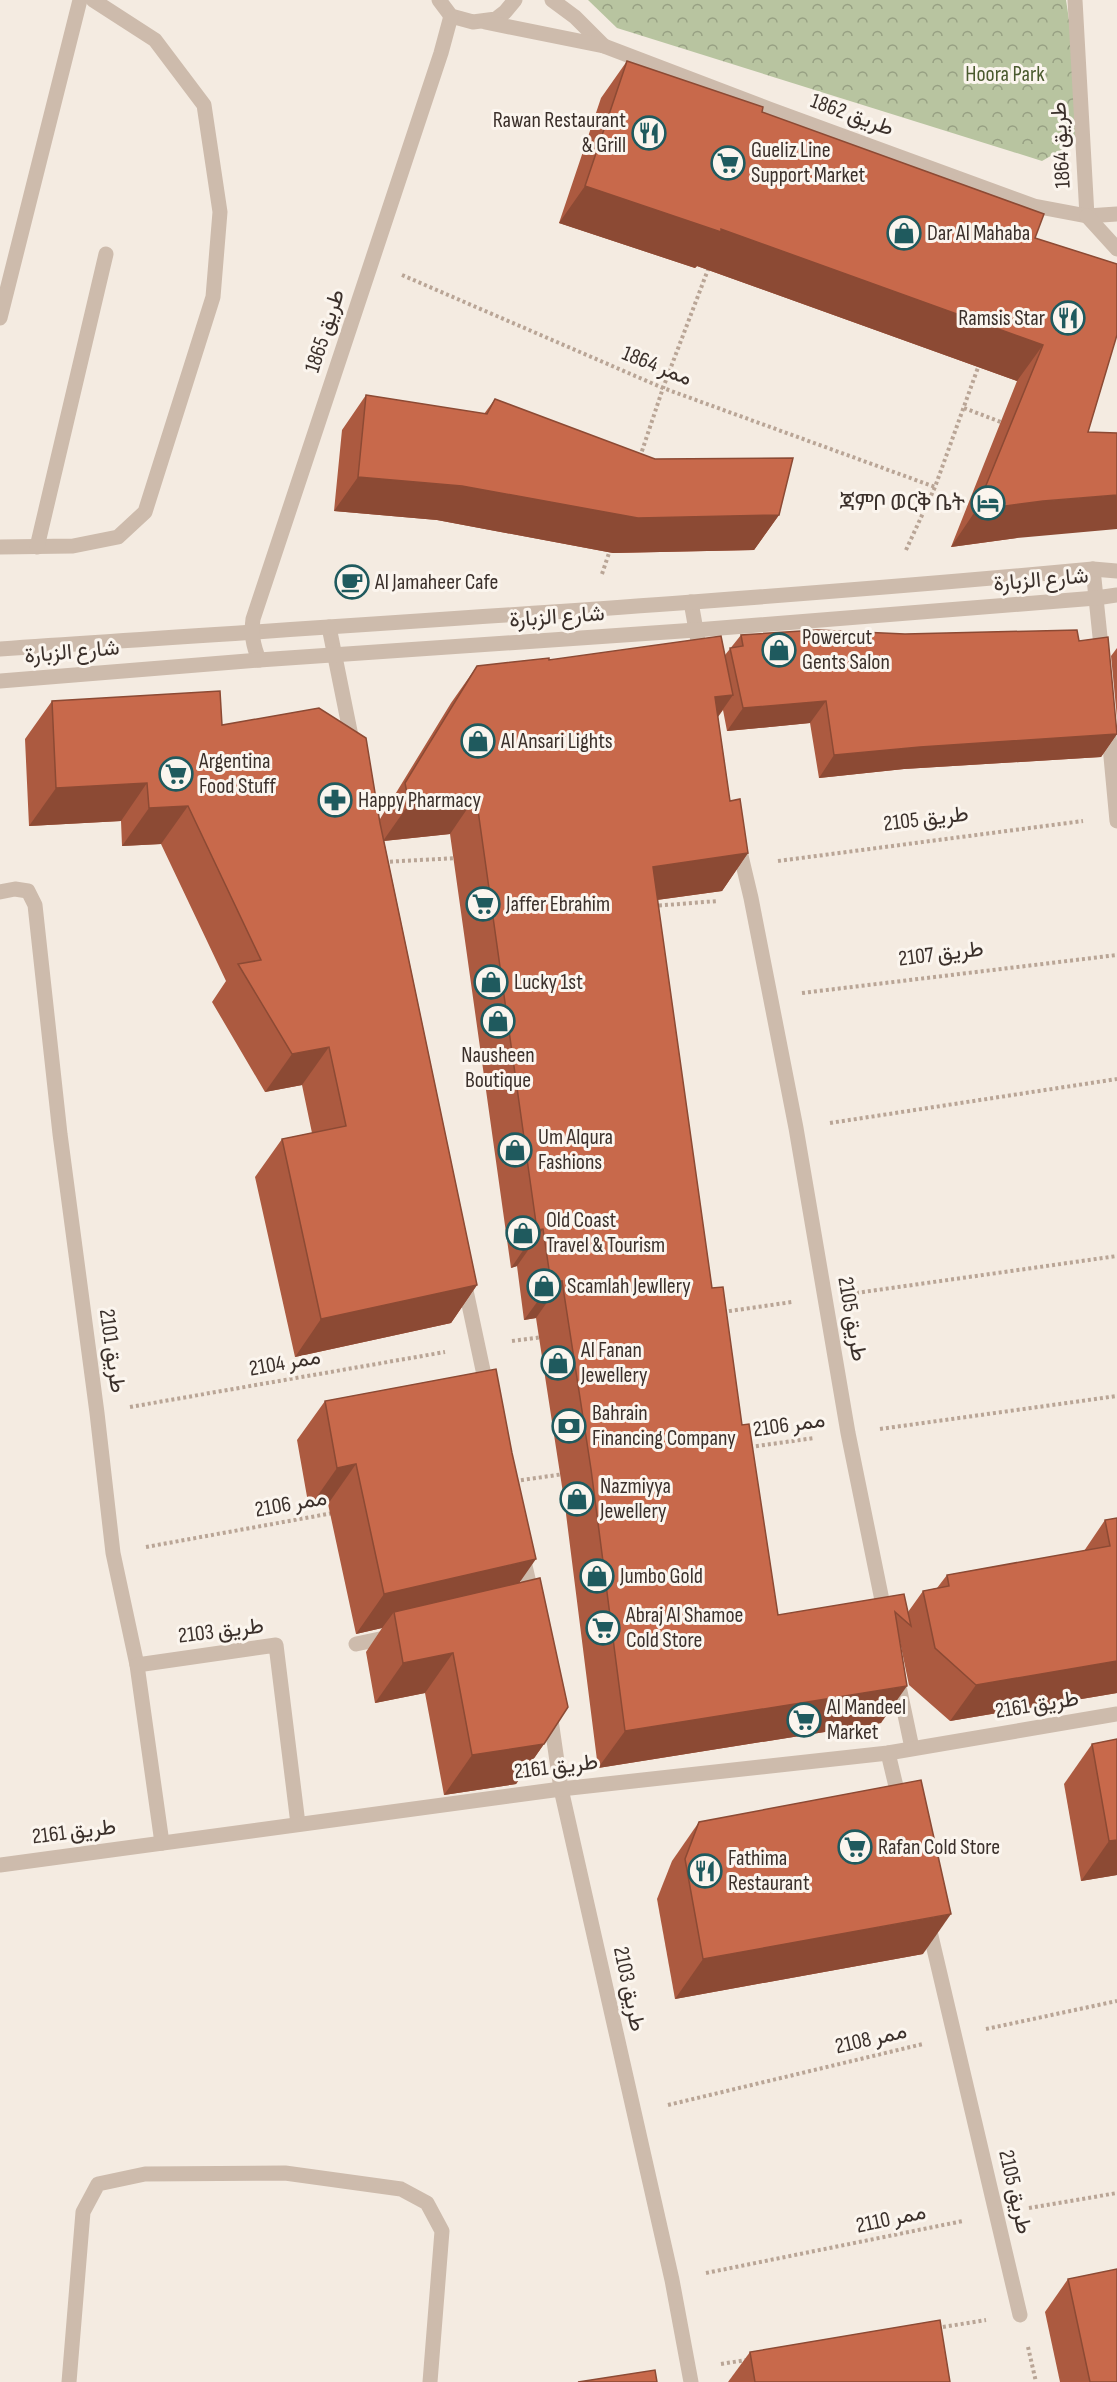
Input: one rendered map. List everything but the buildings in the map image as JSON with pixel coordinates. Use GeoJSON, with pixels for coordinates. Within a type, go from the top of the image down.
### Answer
{"type":"FeatureCollection","features":[{"type":"Feature","properties":{"kind":"street"},"geometry":{"type":"LineString","coordinates":[[0,318],[80,0]]}},
{"type":"Feature","properties":{"kind":"street"},"geometry":{"type":"LineString","coordinates":[[0,547],[73,546],[118,537],[145,512],[213,297],[220,212],[204,105],[155,40],[93,0]]}},
{"type":"Feature","properties":{"kind":"street"},"geometry":{"type":"LineString","coordinates":[[439,0],[451,16]]}},
{"type":"Feature","properties":{"kind":"street"},"geometry":{"type":"LineString","coordinates":[[484,22],[496,19],[515,0]]}},
{"type":"Feature","properties":{"kind":"street","name":"طريق 1862"},"geometry":{"type":"LineString","coordinates":[[552,0],[575,17],[604,46]]}},
{"type":"Feature","properties":{"kind":"street","name":"طريق 1864"},"geometry":{"type":"LineString","coordinates":[[1074,0],[1088,216]]}},
{"type":"Feature","properties":{"kind":"street","name":"طريق 1862"},"geometry":{"type":"LineString","coordinates":[[451,16],[604,46],[1034,206],[1088,216],[1117,214]]}},
{"type":"Feature","properties":{"kind":"street","name":"طريق 1865"},"geometry":{"type":"LineString","coordinates":[[259,660],[253,646],[251,632],[256,606],[451,16]]}},
{"type":"Feature","properties":{"kind":"street"},"geometry":{"type":"LineString","coordinates":[[1088,216],[1117,249]]}},
{"type":"Feature","properties":{"kind":"street"},"geometry":{"type":"LineString","coordinates":[[37,546],[106,254]]}},
{"type":"Feature","properties":{"kind":"street"},"geometry":{"type":"LineString","coordinates":[[1093,569],[1103,667]]}},
{"type":"Feature","properties":{"kind":"street","name":"شارع الزبارة"},"geometry":{"type":"LineString","coordinates":[[0,649],[590,610],[888,588],[1093,569],[1117,571]]}},
{"type":"Feature","properties":{"kind":"street","name":"شارع الزبارة"},"geometry":{"type":"LineString","coordinates":[[0,681],[259,660],[696,630],[1117,595]]}},
{"type":"Feature","properties":{"kind":"street"},"geometry":{"type":"LineString","coordinates":[[691,602],[705,677]]}},
{"type":"Feature","properties":{"kind":"street"},"geometry":{"type":"LineString","coordinates":[[329,627],[355,759]]}},
{"type":"Feature","properties":{"kind":"street"},"geometry":{"type":"LineString","coordinates":[[1107,713],[1117,819]]}},
{"type":"Feature","properties":{"kind":"street","name":"طريق 2105"},"geometry":{"type":"LineString","coordinates":[[735,830],[751,898],[796,1128],[848,1433],[888,1631]]}},
{"type":"Feature","properties":{"kind":"street","name":"طريق 2101"},"geometry":{"type":"LineString","coordinates":[[0,892],[15,889],[28,891],[35,904],[60,1134],[113,1553],[137,1665],[162,1844]]}},
{"type":"Feature","properties":{"kind":"street"},"geometry":{"type":"LineString","coordinates":[[461,1266],[489,1403]]}},
{"type":"Feature","properties":{"kind":"street"},"geometry":{"type":"LineString","coordinates":[[518,1537],[531,1608]]}},
{"type":"Feature","properties":{"kind":"street"},"geometry":{"type":"LineString","coordinates":[[356,1644],[412,1632]]}},
{"type":"Feature","properties":{"kind":"street","name":"طريق 2103"},"geometry":{"type":"LineString","coordinates":[[137,1665],[276,1645],[298,1824]]}},
{"type":"Feature","properties":{"kind":"street"},"geometry":{"type":"LineString","coordinates":[[895,1666],[912,1748]]}},
{"type":"Feature","properties":{"kind":"street","name":"طريق 2103"},"geometry":{"type":"LineString","coordinates":[[548,1696],[561,1789],[672,2280],[689,2376]]}},
{"type":"Feature","properties":{"kind":"street","name":"طريق 2161"},"geometry":{"type":"LineString","coordinates":[[0,1864],[561,1789],[888,1753],[1117,1714]]}},
{"type":"Feature","properties":{"kind":"street"},"geometry":{"type":"LineString","coordinates":[[888,1753],[904,1821]]}},
{"type":"Feature","properties":{"kind":"street","name":"طريق 2105"},"geometry":{"type":"LineString","coordinates":[[925,1911],[1020,2314]]}},
{"type":"Feature","properties":{"kind":"street"},"geometry":{"type":"LineString","coordinates":[[69,2382],[82,2212],[98,2184],[145,2174],[273,2173],[401,2189],[427,2203],[442,2231],[430,2382]]}},
{"type":"Feature","properties":{"kind":"path","name":"ممر 1864"},"geometry":{"type":"LineString","coordinates":[[371,261],[663,388],[935,487]]}},
{"type":"Feature","properties":{"kind":"path"},"geometry":{"type":"LineString","coordinates":[[637,466],[663,388],[710,265]]}},
{"type":"Feature","properties":{"kind":"path"},"geometry":{"type":"LineString","coordinates":[[888,588],[935,487],[984,352]]}},
{"type":"Feature","properties":{"kind":"path"},"geometry":{"type":"LineString","coordinates":[[964,408],[1008,424]]}},
{"type":"Feature","properties":{"kind":"path"},"geometry":{"type":"LineString","coordinates":[[590,610],[612,544]]}},
{"type":"Feature","properties":{"kind":"path","name":"طريق 2105"},"geometry":{"type":"LineString","coordinates":[[742,865],[1117,819]]}},
{"type":"Feature","properties":{"kind":"path"},"geometry":{"type":"LineString","coordinates":[[377,863],[468,857]]}},
{"type":"Feature","properties":{"kind":"path"},"geometry":{"type":"LineString","coordinates":[[650,907],[751,898]]}},
{"type":"Feature","properties":{"kind":"path","name":"طريق 2107"},"geometry":{"type":"LineString","coordinates":[[770,997],[1117,955]]}},
{"type":"Feature","properties":{"kind":"path"},"geometry":{"type":"LineString","coordinates":[[796,1128],[1117,1079]]}},
{"type":"Feature","properties":{"kind":"path","name":"ممر 2104"},"geometry":{"type":"LineString","coordinates":[[97,1413],[478,1346]]}},
{"type":"Feature","properties":{"kind":"path","name":"ممر 2106"},"geometry":{"type":"LineString","coordinates":[[742,1448],[1117,1396]]}},
{"type":"Feature","properties":{"kind":"path"},"geometry":{"type":"LineString","coordinates":[[505,1482],[564,1474]]}},
{"type":"Feature","properties":{"kind":"path","name":"ممر 2106"},"geometry":{"type":"LineString","coordinates":[[113,1553],[344,1512]]}},
{"type":"Feature","properties":{"kind":"path","name":"ممر 2108"},"geometry":{"type":"LineString","coordinates":[[633,2113],[954,2036],[1117,2001]]}},
{"type":"Feature","properties":{"kind":"path","name":"ممر 2110"},"geometry":{"type":"LineString","coordinates":[[672,2280],[997,2214],[1117,2193]]}},
{"type":"Feature","properties":{"kind":"path"},"geometry":{"type":"LineString","coordinates":[[928,2330],[1020,2314]]}},
{"type":"Feature","properties":{"kind":"path"},"geometry":{"type":"LineString","coordinates":[[689,2376],[756,2358]]}},
{"type":"Feature","properties":{"kind":"green space","name":"Hoora Park"},"geometry":{"type":"Polygon","coordinates":[[[588,0],[1066,0],[1085,125],[1068,146],[1042,161],[617,28],[588,0]]]}},
{"type":"Feature","properties":{"kind":"place","name":"Rawan Restaurant & Grill"},"geometry":{"type":"Point","coordinates":[649,133]}},
{"type":"Feature","properties":{"kind":"place","name":"Gueliz Line Support Market"},"geometry":{"type":"Point","coordinates":[728,163]}},
{"type":"Feature","properties":{"kind":"place","name":"Dar Al Mahaba"},"geometry":{"type":"Point","coordinates":[904,233]}},
{"type":"Feature","properties":{"kind":"place","name":"Ramsis Star"},"geometry":{"type":"Point","coordinates":[1068,318]}},
{"type":"Feature","properties":{"kind":"place","name":"ጃምቦ ወርቅ ቤት"},"geometry":{"type":"Point","coordinates":[988,503]}},
{"type":"Feature","properties":{"kind":"place","name":"Al Jamaheer Cafe"},"geometry":{"type":"Point","coordinates":[352,582]}},
{"type":"Feature","properties":{"kind":"place","name":"Powercut Gents Salon"},"geometry":{"type":"Point","coordinates":[779,650]}},
{"type":"Feature","properties":{"kind":"place","name":"Al Ansari Lights"},"geometry":{"type":"Point","coordinates":[478,741]}},
{"type":"Feature","properties":{"kind":"place","name":"Argentina Food Stuff"},"geometry":{"type":"Point","coordinates":[176,774]}},
{"type":"Feature","properties":{"kind":"place","name":"Happy Pharmacy"},"geometry":{"type":"Point","coordinates":[335,800]}},
{"type":"Feature","properties":{"kind":"place","name":"Jaffer Ebrahim"},"geometry":{"type":"Point","coordinates":[483,904]}},
{"type":"Feature","properties":{"kind":"place","name":"Lucky 1st"},"geometry":{"type":"Point","coordinates":[491,982]}},
{"type":"Feature","properties":{"kind":"place","name":"Nausheen Boutique"},"geometry":{"type":"Point","coordinates":[498,1021]}},
{"type":"Feature","properties":{"kind":"place","name":"Um Alqura Fashions"},"geometry":{"type":"Point","coordinates":[515,1150]}},
{"type":"Feature","properties":{"kind":"place","name":"Old Coast Travel & Tourism"},"geometry":{"type":"Point","coordinates":[523,1233]}},
{"type":"Feature","properties":{"kind":"place","name":"Scamlah Jewllery"},"geometry":{"type":"Point","coordinates":[544,1286]}},
{"type":"Feature","properties":{"kind":"place","name":"Al Fanan Jewellery"},"geometry":{"type":"Point","coordinates":[558,1363]}},
{"type":"Feature","properties":{"kind":"place","name":"Bahrain Financing Company"},"geometry":{"type":"Point","coordinates":[569,1426]}},
{"type":"Feature","properties":{"kind":"place","name":"Nazmiyya Jewellery"},"geometry":{"type":"Point","coordinates":[577,1499]}},
{"type":"Feature","properties":{"kind":"place","name":"Jumbo Gold"},"geometry":{"type":"Point","coordinates":[597,1576]}},
{"type":"Feature","properties":{"kind":"place","name":"Abraj Al Shamoe Cold Store"},"geometry":{"type":"Point","coordinates":[603,1628]}},
{"type":"Feature","properties":{"kind":"place","name":"Al Mandeel Market"},"geometry":{"type":"Point","coordinates":[804,1720]}},
{"type":"Feature","properties":{"kind":"place","name":"Rafan Cold Store"},"geometry":{"type":"Point","coordinates":[855,1847]}},
{"type":"Feature","properties":{"kind":"place","name":"Fathima Restaurant"},"geometry":{"type":"Point","coordinates":[705,1871]}}]}
